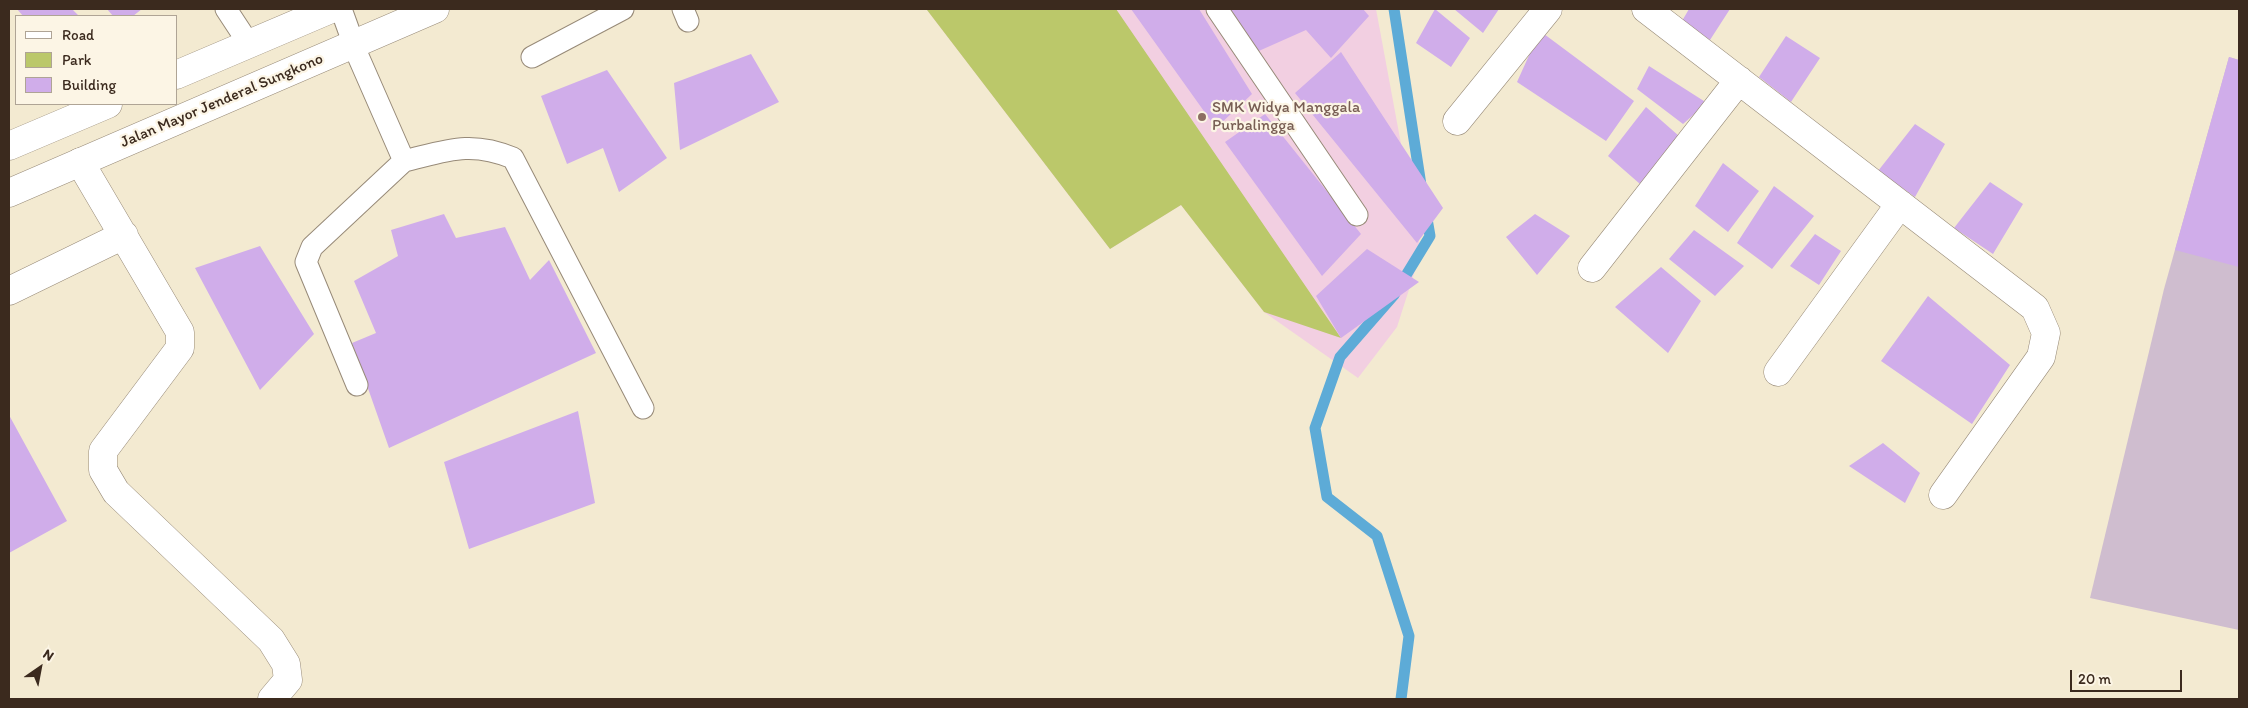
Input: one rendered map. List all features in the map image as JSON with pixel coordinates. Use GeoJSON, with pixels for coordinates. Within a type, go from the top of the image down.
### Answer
{"type":"FeatureCollection","features":[{"type":"Feature","properties":{"kind":"street"},"geometry":{"type":"LineString","coordinates":[[178,74],[331,9]]}},
{"type":"Feature","properties":{"kind":"street","name":"Jalan Mayor Jenderal Sungkono"},"geometry":{"type":"LineString","coordinates":[[9,192],[434,9]]}},
{"type":"Feature","properties":{"kind":"street"},"geometry":{"type":"LineString","coordinates":[[1457,121],[1548,9]]}},
{"type":"Feature","properties":{"kind":"street"},"geometry":{"type":"LineString","coordinates":[[1646,9],[2035,308],[2046,333],[2041,357],[1943,495]]}},
{"type":"Feature","properties":{"kind":"street"},"geometry":{"type":"LineString","coordinates":[[1592,268],[1739,80]]}},
{"type":"Feature","properties":{"kind":"street"},"geometry":{"type":"LineString","coordinates":[[9,146],[106,105]]}},
{"type":"Feature","properties":{"kind":"street"},"geometry":{"type":"LineString","coordinates":[[80,162],[180,332],[181,338],[180,348],[103,451],[103,470],[123,498],[271,640],[286,664],[288,680],[272,699]]}},
{"type":"Feature","properties":{"kind":"street"},"geometry":{"type":"LineString","coordinates":[[1778,372],[1900,204]]}},
{"type":"Feature","properties":{"kind":"street"},"geometry":{"type":"LineString","coordinates":[[9,292],[124,236]]}},
{"type":"Feature","properties":{"kind":"lane"},"geometry":{"type":"LineString","coordinates":[[226,9],[249,44]]}},
{"type":"Feature","properties":{"kind":"lane"},"geometry":{"type":"LineString","coordinates":[[341,9],[404,161]]}},
{"type":"Feature","properties":{"kind":"lane"},"geometry":{"type":"LineString","coordinates":[[532,57],[623,9]]}},
{"type":"Feature","properties":{"kind":"lane"},"geometry":{"type":"LineString","coordinates":[[1217,9],[1357,215]]}},
{"type":"Feature","properties":{"kind":"lane"},"geometry":{"type":"LineString","coordinates":[[357,385],[306,262],[312,247],[404,161],[467,147],[497,152],[513,158],[643,408]]}},
{"type":"Feature","properties":{"kind":"shaded area","name":"SMK Widya Manggala Purbalingga"},"geometry":{"type":"Polygon","coordinates":[[[1376,9],[1421,252],[1397,327],[1358,378],[1264,312],[1181,205],[1110,249],[927,10],[1376,9]]]}},
{"type":"Feature","properties":{"kind":"shaded area"},"geometry":{"type":"Polygon","coordinates":[[[2229,57],[2239,60],[2239,630],[2090,598],[2164,289],[2229,57]]]}},
{"type":"Feature","properties":{"kind":"green space"},"geometry":{"type":"Polygon","coordinates":[[[1116,9],[1341,338],[1264,312],[1181,205],[1110,249],[927,10],[1116,9]]]}},
{"type":"Feature","properties":{"kind":"building"},"geometry":{"type":"Polygon","coordinates":[[[17,9],[72,9],[78,15],[22,15],[17,9]]]}},
{"type":"Feature","properties":{"kind":"building"},"geometry":{"type":"Polygon","coordinates":[[[107,9],[142,9],[134,15],[112,15],[107,9]]]}},
{"type":"Feature","properties":{"kind":"building"},"geometry":{"type":"Polygon","coordinates":[[[1131,9],[1199,9],[1252,94],[1216,128],[1131,9]]]}},
{"type":"Feature","properties":{"kind":"building"},"geometry":{"type":"Polygon","coordinates":[[[1223,9],[1363,9],[1369,16],[1331,58],[1306,30],[1252,54],[1223,9]]]}},
{"type":"Feature","properties":{"kind":"building"},"geometry":{"type":"Polygon","coordinates":[[[1435,9],[1470,38],[1451,67],[1416,43],[1435,9]]]}},
{"type":"Feature","properties":{"kind":"building"},"geometry":{"type":"Polygon","coordinates":[[[1454,9],[1499,9],[1483,33],[1454,9]]]}},
{"type":"Feature","properties":{"kind":"building"},"geometry":{"type":"Polygon","coordinates":[[[1689,9],[1730,9],[1710,40],[1682,21],[1689,9]]]}},
{"type":"Feature","properties":{"kind":"building"},"geometry":{"type":"Polygon","coordinates":[[[1540,31],[1634,101],[1606,141],[1517,82],[1540,31]]]}},
{"type":"Feature","properties":{"kind":"building"},"geometry":{"type":"Polygon","coordinates":[[[1786,36],[1820,58],[1791,102],[1759,77],[1786,36]]]}},
{"type":"Feature","properties":{"kind":"building"},"geometry":{"type":"Polygon","coordinates":[[[1341,52],[1443,208],[1417,243],[1295,93],[1341,52]]]}},
{"type":"Feature","properties":{"kind":"building"},"geometry":{"type":"Polygon","coordinates":[[[751,54],[779,102],[680,150],[674,83],[751,54]]]}},
{"type":"Feature","properties":{"kind":"building"},"geometry":{"type":"Polygon","coordinates":[[[2229,57],[2239,60],[2239,267],[2175,250],[2229,57]]]}},
{"type":"Feature","properties":{"kind":"building"},"geometry":{"type":"Polygon","coordinates":[[[1649,66],[1707,103],[1683,124],[1637,89],[1649,66]]]}},
{"type":"Feature","properties":{"kind":"building"},"geometry":{"type":"Polygon","coordinates":[[[607,70],[667,158],[619,192],[603,148],[567,164],[541,96],[607,70]]]}},
{"type":"Feature","properties":{"kind":"building"},"geometry":{"type":"Polygon","coordinates":[[[1646,107],[1679,136],[1640,184],[1608,156],[1646,107]]]}},
{"type":"Feature","properties":{"kind":"building"},"geometry":{"type":"Polygon","coordinates":[[[1265,114],[1361,234],[1322,276],[1225,142],[1265,114]]]}},
{"type":"Feature","properties":{"kind":"building"},"geometry":{"type":"Polygon","coordinates":[[[1915,124],[1945,144],[1915,197],[1878,171],[1915,124]]]}},
{"type":"Feature","properties":{"kind":"building"},"geometry":{"type":"Polygon","coordinates":[[[1723,163],[1759,191],[1728,232],[1695,206],[1723,163]]]}},
{"type":"Feature","properties":{"kind":"building"},"geometry":{"type":"Polygon","coordinates":[[[1990,182],[2023,204],[1993,254],[1954,228],[1990,182]]]}},
{"type":"Feature","properties":{"kind":"building"},"geometry":{"type":"Polygon","coordinates":[[[1774,186],[1814,216],[1772,269],[1737,243],[1774,186]]]}},
{"type":"Feature","properties":{"kind":"building"},"geometry":{"type":"Polygon","coordinates":[[[444,214],[456,238],[505,227],[530,280],[549,260],[596,353],[389,448],[352,343],[376,333],[354,281],[398,256],[391,230],[444,214]]]}},
{"type":"Feature","properties":{"kind":"building"},"geometry":{"type":"Polygon","coordinates":[[[1535,214],[1570,236],[1537,275],[1506,237],[1535,214]]]}},
{"type":"Feature","properties":{"kind":"building"},"geometry":{"type":"Polygon","coordinates":[[[1694,230],[1744,266],[1715,296],[1669,259],[1694,230]]]}},
{"type":"Feature","properties":{"kind":"building"},"geometry":{"type":"Polygon","coordinates":[[[1815,234],[1841,251],[1819,285],[1790,266],[1815,234]]]}},
{"type":"Feature","properties":{"kind":"building"},"geometry":{"type":"Polygon","coordinates":[[[260,246],[314,334],[260,390],[195,268],[260,246]]]}},
{"type":"Feature","properties":{"kind":"building"},"geometry":{"type":"Polygon","coordinates":[[[1367,249],[1419,282],[1341,338],[1316,296],[1367,249]]]}},
{"type":"Feature","properties":{"kind":"building"},"geometry":{"type":"Polygon","coordinates":[[[1661,267],[1701,301],[1668,353],[1615,307],[1661,267]]]}},
{"type":"Feature","properties":{"kind":"building"},"geometry":{"type":"Polygon","coordinates":[[[1928,296],[2010,365],[1972,424],[1881,361],[1928,296]]]}},
{"type":"Feature","properties":{"kind":"building"},"geometry":{"type":"Polygon","coordinates":[[[578,411],[595,503],[469,549],[444,462],[578,411]]]}},
{"type":"Feature","properties":{"kind":"building"},"geometry":{"type":"Polygon","coordinates":[[[9,415],[67,521],[9,553],[9,415]]]}},
{"type":"Feature","properties":{"kind":"building"},"geometry":{"type":"Polygon","coordinates":[[[1883,443],[1920,473],[1905,503],[1849,466],[1883,443]]]}},
{"type":"Feature","properties":{"kind":"waterway"},"geometry":{"type":"LineString","coordinates":[[1394,9],[1421,185]]}},
{"type":"Feature","properties":{"kind":"waterway"},"geometry":{"type":"LineString","coordinates":[[1401,699],[1409,636],[1377,536],[1327,497],[1315,428],[1340,357],[1394,295],[1430,236],[1426,213]]}},
{"type":"Feature","properties":{"kind":"place","name":"SMK Widya Manggala Purbalingga"},"geometry":{"type":"Point","coordinates":[1202,117]}}]}
